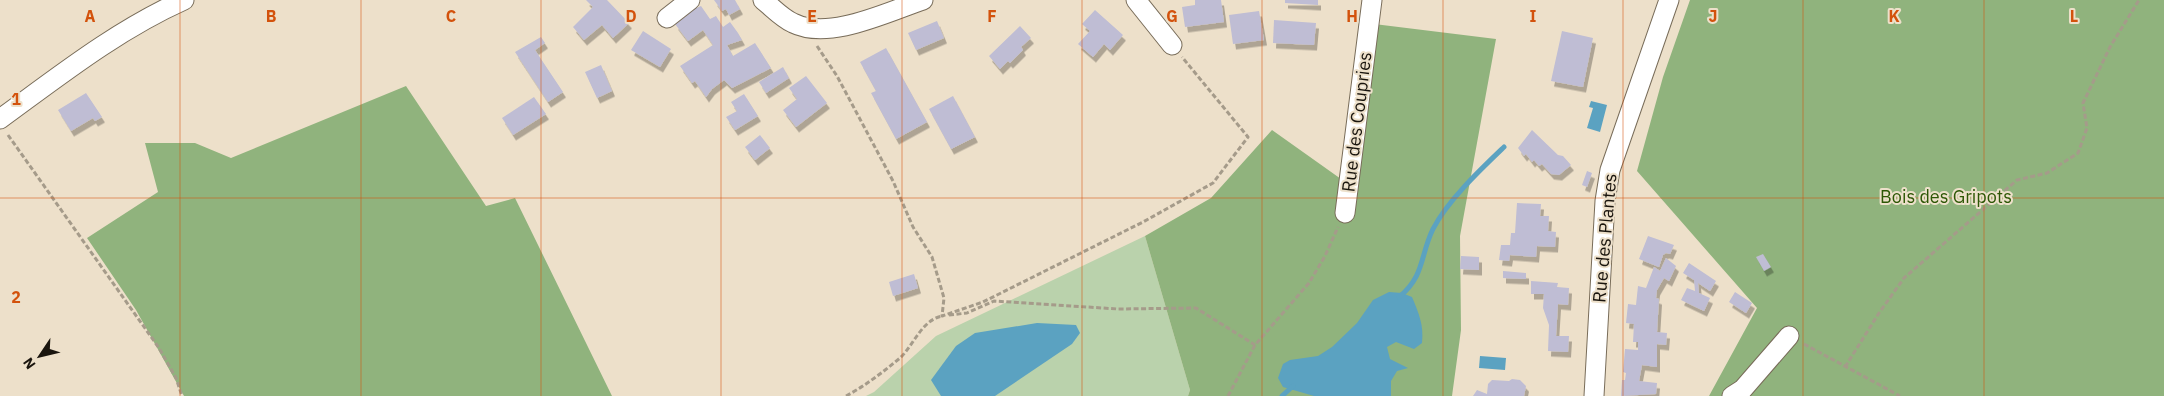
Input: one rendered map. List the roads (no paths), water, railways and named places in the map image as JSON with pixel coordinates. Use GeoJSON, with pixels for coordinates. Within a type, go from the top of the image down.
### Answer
{"type":"FeatureCollection","features":[{"type":"Feature","properties":{"kind":"street"},"geometry":{"type":"LineString","coordinates":[[3,125],[109,41],[160,11],[184,0]]}},
{"type":"Feature","properties":{"kind":"street"},"geometry":{"type":"LineString","coordinates":[[667,18],[690,0]]}},
{"type":"Feature","properties":{"kind":"street"},"geometry":{"type":"LineString","coordinates":[[763,0],[793,23],[806,28],[835,29],[922,0]]}},
{"type":"Feature","properties":{"kind":"street"},"geometry":{"type":"LineString","coordinates":[[1136,0],[1172,45]]}},
{"type":"Feature","properties":{"kind":"street","name":"Rue des Coupries"},"geometry":{"type":"LineString","coordinates":[[1345,214],[1372,0]]}},
{"type":"Feature","properties":{"kind":"street","name":"Rue des Plantes"},"geometry":{"type":"LineString","coordinates":[[1594,396],[1605,201],[1610,170],[1669,0]]}},
{"type":"Feature","properties":{"kind":"street"},"geometry":{"type":"LineString","coordinates":[[1732,396],[1743,389],[1789,336]]}},
{"type":"Feature","properties":{"kind":"water"},"geometry":{"type":"Polygon","coordinates":[[[1591,101],[1607,105],[1600,132],[1587,128],[1593,108],[1589,107],[1591,101]]]}},
{"type":"Feature","properties":{"kind":"water"},"geometry":{"type":"Polygon","coordinates":[[[1389,292],[1402,293],[1412,297],[1422,331],[1422,343],[1414,349],[1396,342],[1387,347],[1390,359],[1408,368],[1397,371],[1391,381],[1391,396],[1314,396],[1283,387],[1278,378],[1283,364],[1290,360],[1318,356],[1332,347],[1357,323],[1373,300],[1389,292]]]}},
{"type":"Feature","properties":{"kind":"water"},"geometry":{"type":"Polygon","coordinates":[[[1037,323],[1076,325],[1080,333],[1072,344],[995,396],[941,396],[931,380],[956,346],[975,333],[1037,323]]]}},
{"type":"Feature","properties":{"kind":"water"},"geometry":{"type":"Polygon","coordinates":[[[1480,356],[1506,358],[1505,370],[1479,368],[1480,356]]]}},
{"type":"Feature","properties":{"kind":"waterway"},"geometry":{"type":"LineString","coordinates":[[1399,297],[1418,273],[1429,239],[1439,218],[1466,185],[1504,147]]}},
{"type":"Feature","properties":{"kind":"waterway"},"geometry":{"type":"LineString","coordinates":[[1282,396],[1293,386]]}},
{"type":"Feature","properties":{"kind":"park label","name":"Bois des Gripots"},"geometry":{"type":"Point","coordinates":[1946,197]}}]}
